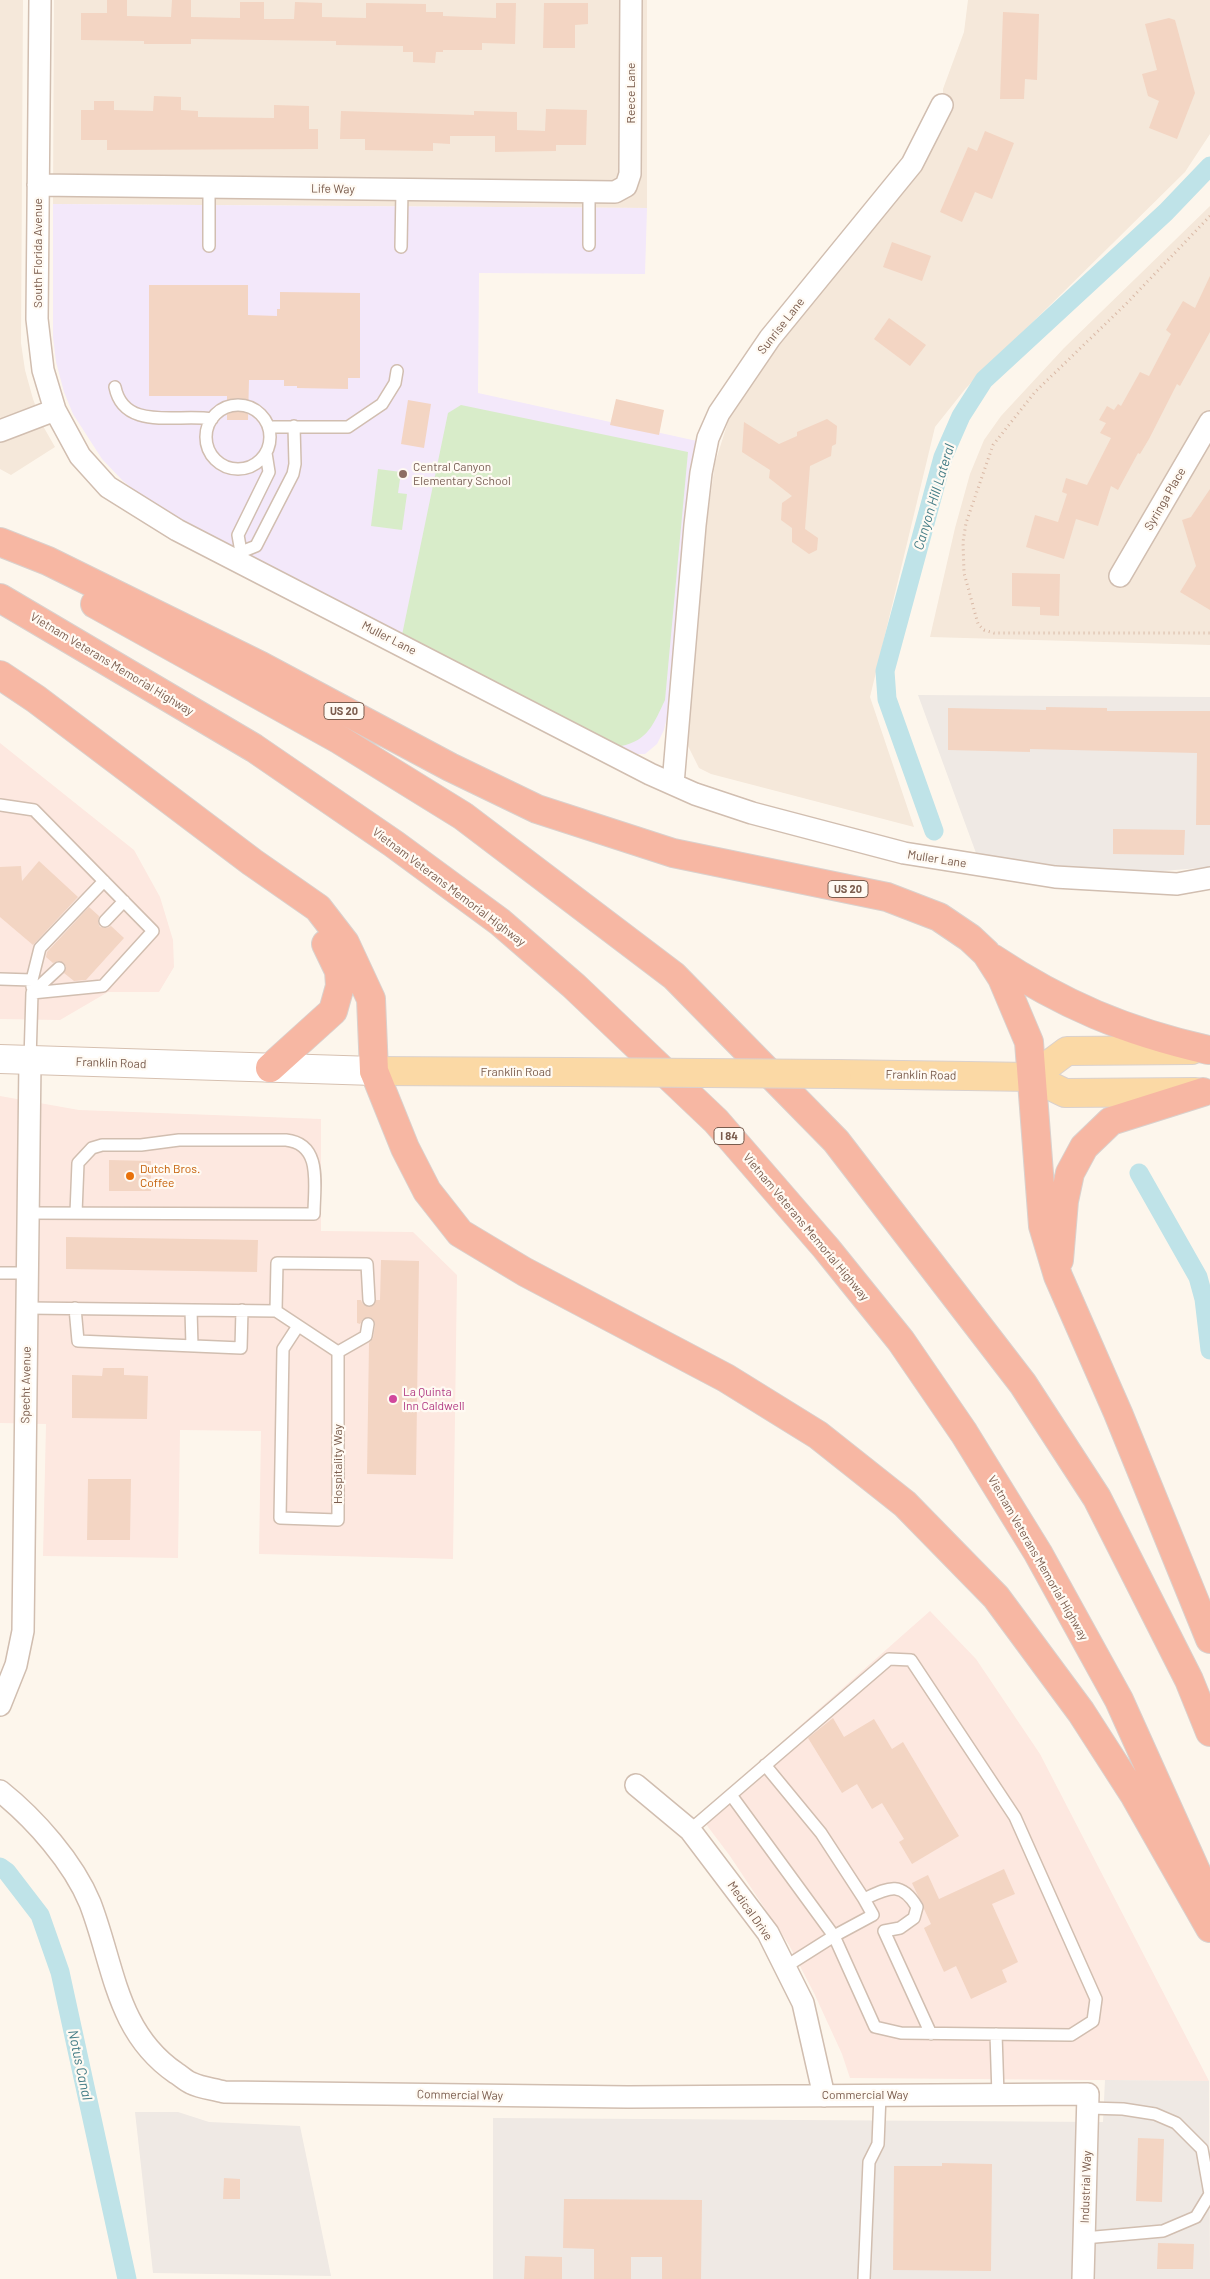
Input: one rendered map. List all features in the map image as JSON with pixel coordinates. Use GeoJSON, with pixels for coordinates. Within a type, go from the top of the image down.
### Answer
{"type":"FeatureCollection","features":[{"type":"Feature","properties":{"kind":"highway","name":"US 20"},"geometry":{"type":"LineString","coordinates":[[0,542],[48,562],[260,666],[467,776],[537,809],[673,853],[887,897],[939,917],[1032,985],[1096,1016],[1157,1038],[1209,1050]]}},
{"type":"Feature","properties":{"kind":"highway"},"geometry":{"type":"LineString","coordinates":[[0,550],[340,740],[463,816],[674,976],[836,1141],[1023,1384],[1097,1498],[1189,1680],[1210,1732]]}},
{"type":"Feature","properties":{"kind":"highway","name":"Vietnam Veterans Memorial Highway"},"geometry":{"type":"LineString","coordinates":[[0,598],[254,748],[394,844],[500,922],[574,986],[716,1121],[826,1248],[901,1341],[964,1433],[1038,1553],[1119,1700],[1210,1902]]}},
{"type":"Feature","properties":{"kind":"highway"},"geometry":{"type":"LineString","coordinates":[[0,675],[60,717],[252,862],[318,908],[345,943],[370,999],[374,1071],[405,1148],[427,1192],[460,1233],[526,1272],[726,1378],[818,1435],[905,1504],[983,1584],[996,1598],[1081,1712],[1135,1796],[1210,1928]]}},
{"type":"Feature","properties":{"kind":"highway"},"geometry":{"type":"LineString","coordinates":[[252,862],[316,928],[332,952],[340,971],[340,986],[333,1011],[270,1068]]}},
{"type":"Feature","properties":{"kind":"highway","name":"US 20"},"geometry":{"type":"LineString","coordinates":[[986,953],[1002,978],[1023,1025],[1029,1042],[1032,1076]]}},
{"type":"Feature","properties":{"kind":"highway"},"geometry":{"type":"LineString","coordinates":[[1032,1076],[1043,1226],[1058,1276],[1118,1412],[1210,1639]]}},
{"type":"Feature","properties":{"kind":"highway"},"geometry":{"type":"LineString","coordinates":[[1058,1276],[1064,1201],[1070,1173],[1084,1147],[1111,1121],[1206,1092]]}},
{"type":"Feature","properties":{"kind":"main road","name":"US 20"},"geometry":{"type":"LineString","coordinates":[[1032,1076],[1067,1051],[1209,1050]]}},
{"type":"Feature","properties":{"kind":"main road","name":"Franklin Road"},"geometry":{"type":"LineString","coordinates":[[0,1059],[374,1071],[1032,1076],[1065,1093],[1206,1092]]}},
{"type":"Feature","properties":{"kind":"street","name":"South Florida Avenue"},"geometry":{"type":"LineString","coordinates":[[40,0],[37,319],[43,370],[55,410],[80,456],[108,487]]}},
{"type":"Feature","properties":{"kind":"street","name":"Reece Lane"},"geometry":{"type":"LineString","coordinates":[[626,186],[630,174],[631,0]]}},
{"type":"Feature","properties":{"kind":"street","name":"Sunrise Lane"},"geometry":{"type":"LineString","coordinates":[[672,784],[701,472],[708,438],[719,413],[770,338],[912,164],[942,105]]}},
{"type":"Feature","properties":{"kind":"street","name":"Life Way"},"geometry":{"type":"LineString","coordinates":[[38,185],[589,192],[614,192],[626,186]]}},
{"type":"Feature","properties":{"kind":"street"},"geometry":{"type":"LineString","coordinates":[[0,431],[55,410]]}},
{"type":"Feature","properties":{"kind":"street","name":"Syringa Place"},"geometry":{"type":"LineString","coordinates":[[1120,576],[1210,422]]}},
{"type":"Feature","properties":{"kind":"street","name":"Muller Lane"},"geometry":{"type":"LineString","coordinates":[[108,487],[177,530],[239,556],[672,784],[695,794],[752,813],[904,854],[1055,877],[1177,884],[1210,878]]}},
{"type":"Feature","properties":{"kind":"street","name":"Specht Avenue"},"geometry":{"type":"LineString","coordinates":[[0,1705],[16,1665],[23,1631],[30,1060]]}},
{"type":"Feature","properties":{"kind":"street","name":"Medical Drive"},"geometry":{"type":"LineString","coordinates":[[636,1785],[690,1830],[768,1933],[803,2004],[824,2096]]}},
{"type":"Feature","properties":{"kind":"street","name":"Commercial Way"},"geometry":{"type":"LineString","coordinates":[[0,1791],[17,1804],[45,1834],[71,1871],[89,1902],[125,2011],[140,2041],[162,2064],[191,2083],[224,2092],[628,2097],[998,2094],[1088,2101]]}},
{"type":"Feature","properties":{"kind":"street","name":"Industrial Way"},"geometry":{"type":"LineString","coordinates":[[1083,2279],[1088,2101]]}},
{"type":"Feature","properties":{"kind":"lane"},"geometry":{"type":"LineString","coordinates":[[208,246],[209,188]]}},
{"type":"Feature","properties":{"kind":"lane"},"geometry":{"type":"LineString","coordinates":[[402,190],[402,247]]}},
{"type":"Feature","properties":{"kind":"lane"},"geometry":{"type":"LineString","coordinates":[[589,192],[589,245]]}},
{"type":"Feature","properties":{"kind":"lane"},"geometry":{"type":"LineString","coordinates":[[269,427],[348,427],[382,404],[395,383],[397,371]]}},
{"type":"Feature","properties":{"kind":"lane"},"geometry":{"type":"LineString","coordinates":[[115,387],[120,403],[137,415],[212,419]]}},
{"type":"Feature","properties":{"kind":"lane"},"geometry":{"type":"LineString","coordinates":[[238,405],[248,407],[257,412],[264,418],[269,427],[270,445],[266,453],[251,467],[231,468],[221,464],[214,458],[208,448],[206,438],[212,419],[219,412],[238,405]]}},
{"type":"Feature","properties":{"kind":"lane"},"geometry":{"type":"LineString","coordinates":[[266,453],[269,472],[238,535],[239,556],[256,546],[293,474],[295,464],[294,426]]}},
{"type":"Feature","properties":{"kind":"lane"},"geometry":{"type":"LineString","coordinates":[[0,805],[34,810],[153,931],[103,986],[32,993]]}},
{"type":"Feature","properties":{"kind":"lane"},"geometry":{"type":"LineString","coordinates":[[30,1060],[32,980],[40,948],[104,881]]}},
{"type":"Feature","properties":{"kind":"lane"},"geometry":{"type":"LineString","coordinates":[[105,921],[124,901]]}},
{"type":"Feature","properties":{"kind":"lane"},"geometry":{"type":"LineString","coordinates":[[32,993],[59,968]]}},
{"type":"Feature","properties":{"kind":"lane"},"geometry":{"type":"LineString","coordinates":[[0,979],[32,980]]}},
{"type":"Feature","properties":{"kind":"lane"},"geometry":{"type":"LineString","coordinates":[[28,1213],[314,1214],[314,1168],[312,1157],[305,1148],[296,1142],[276,1140],[178,1140],[141,1145],[102,1145],[92,1148],[78,1163],[76,1213]]}},
{"type":"Feature","properties":{"kind":"lane"},"geometry":{"type":"LineString","coordinates":[[276,1311],[276,1263],[367,1264],[368,1300]]}},
{"type":"Feature","properties":{"kind":"lane"},"geometry":{"type":"LineString","coordinates":[[0,1272],[27,1273]]}},
{"type":"Feature","properties":{"kind":"lane"},"geometry":{"type":"LineString","coordinates":[[27,1308],[276,1311],[338,1352],[366,1336],[368,1324]]}},
{"type":"Feature","properties":{"kind":"lane"},"geometry":{"type":"LineString","coordinates":[[75,1308],[78,1341],[241,1348],[242,1310]]}},
{"type":"Feature","properties":{"kind":"lane"},"geometry":{"type":"LineString","coordinates":[[191,1310],[192,1346]]}},
{"type":"Feature","properties":{"kind":"lane","name":"Hospitality Way"},"geometry":{"type":"LineString","coordinates":[[298,1326],[283,1349],[280,1518],[338,1520],[338,1352]]}},
{"type":"Feature","properties":{"kind":"lane"},"geometry":{"type":"LineString","coordinates":[[690,1830],[889,1659],[911,1660],[1015,1817],[1096,1998],[1093,2021],[1071,2034],[901,2033],[875,2027],[834,1936],[731,1795]]}},
{"type":"Feature","properties":{"kind":"lane"},"geometry":{"type":"LineString","coordinates":[[765,1765],[822,1833],[864,1899],[884,1932],[931,2034]]}},
{"type":"Feature","properties":{"kind":"lane"},"geometry":{"type":"LineString","coordinates":[[864,1899],[886,1889],[897,1888],[909,1894],[917,1907],[914,1918],[900,1928],[884,1932]]}},
{"type":"Feature","properties":{"kind":"lane"},"geometry":{"type":"LineString","coordinates":[[785,1967],[834,1936],[873,1915]]}},
{"type":"Feature","properties":{"kind":"lane"},"geometry":{"type":"LineString","coordinates":[[996,2034],[998,2094]]}},
{"type":"Feature","properties":{"kind":"lane"},"geometry":{"type":"LineString","coordinates":[[864,2279],[869,2162],[878,2144],[880,2095]]}},
{"type":"Feature","properties":{"kind":"lane"},"geometry":{"type":"LineString","coordinates":[[1084,2238],[1163,2231],[1196,2217],[1210,2194],[1202,2149],[1176,2123],[1155,2114],[1088,2101]]}},
{"type":"Feature","properties":{"kind":"path"},"geometry":{"type":"LineString","coordinates":[[1210,216],[1126,304],[1035,392],[1003,431],[988,458],[966,523],[963,558],[964,573],[978,624],[984,630],[994,633],[1210,633]]}},
{"type":"Feature","properties":{"kind":"shaded area"},"geometry":{"type":"Polygon","coordinates":[[[0,0],[23,0],[21,343],[25,370],[33,399],[43,426],[55,447],[11,475],[0,469],[0,0]]]}},
{"type":"Feature","properties":{"kind":"shaded area"},"geometry":{"type":"Polygon","coordinates":[[[54,0],[647,0],[647,208],[53,204],[54,0]]]}},
{"type":"Feature","properties":{"kind":"shaded area"},"geometry":{"type":"Polygon","coordinates":[[[968,0],[1210,0],[1210,134],[1185,172],[966,388],[935,427],[870,697],[914,827],[711,774],[699,768],[687,744],[686,727],[706,529],[715,463],[732,409],[758,369],[923,164],[943,130],[943,89],[964,32],[968,0]]]}},
{"type":"Feature","properties":{"kind":"shaded area","name":"Central Canyon Elementary School"},"geometry":{"type":"Polygon","coordinates":[[[53,204],[647,208],[645,274],[479,273],[478,393],[697,441],[692,468],[669,709],[664,730],[657,744],[645,754],[637,754],[179,519],[147,500],[123,481],[102,459],[73,414],[64,392],[56,362],[53,337],[53,204]]]}},
{"type":"Feature","properties":{"kind":"shaded area"},"geometry":{"type":"Polygon","coordinates":[[[1210,206],[1210,645],[930,637],[955,528],[970,474],[984,440],[1001,416],[1064,348],[1210,206]]]}},
{"type":"Feature","properties":{"kind":"shaded area"},"geometry":{"type":"Polygon","coordinates":[[[918,695],[1210,697],[1210,867],[1163,871],[1109,870],[1046,865],[976,853],[918,695]]]}},
{"type":"Feature","properties":{"kind":"shaded area"},"geometry":{"type":"Polygon","coordinates":[[[0,743],[134,850],[160,897],[173,940],[174,967],[159,992],[108,992],[60,1020],[0,1019],[0,743]]]}},
{"type":"Feature","properties":{"kind":"shaded area"},"geometry":{"type":"Polygon","coordinates":[[[0,1096],[79,1110],[321,1119],[321,1231],[413,1232],[457,1275],[453,1559],[259,1554],[261,1431],[180,1430],[178,1558],[43,1556],[46,1424],[0,1423],[0,1096]]]}},
{"type":"Feature","properties":{"kind":"shaded area"},"geometry":{"type":"Polygon","coordinates":[[[930,1611],[976,1659],[1040,1754],[1209,2081],[850,2078],[842,2054],[789,1945],[730,1856],[699,1815],[930,1611]]]}},
{"type":"Feature","properties":{"kind":"shaded area"},"geometry":{"type":"Polygon","coordinates":[[[1105,2080],[1209,2081],[1210,2279],[493,2279],[493,2118],[1103,2122],[1105,2080]]]}},
{"type":"Feature","properties":{"kind":"shaded area"},"geometry":{"type":"Polygon","coordinates":[[[135,2112],[178,2112],[209,2122],[300,2126],[331,2276],[153,2273],[135,2112]]]}},
{"type":"Feature","properties":{"kind":"green space"},"geometry":{"type":"Polygon","coordinates":[[[461,405],[688,452],[665,700],[649,730],[638,740],[621,746],[402,635],[448,413],[461,405]]]}},
{"type":"Feature","properties":{"kind":"green space"},"geometry":{"type":"Polygon","coordinates":[[[378,469],[401,472],[398,493],[407,494],[402,530],[371,526],[378,469]]]}},
{"type":"Feature","properties":{"kind":"building"},"geometry":{"type":"Polygon","coordinates":[[[107,0],[127,0],[127,16],[171,17],[172,0],[191,0],[191,17],[240,18],[240,2],[264,2],[264,19],[294,19],[295,2],[322,3],[322,17],[366,18],[366,3],[426,4],[426,12],[443,12],[443,16],[496,18],[496,3],[516,3],[515,44],[482,43],[482,50],[443,50],[443,52],[436,52],[435,63],[413,62],[413,52],[403,52],[403,46],[336,45],[336,41],[191,39],[191,44],[144,44],[144,41],[81,40],[81,13],[107,13],[107,0]]]}},
{"type":"Feature","properties":{"kind":"building"},"geometry":{"type":"Polygon","coordinates":[[[544,3],[588,3],[588,24],[575,25],[575,48],[543,48],[544,3]]]}},
{"type":"Feature","properties":{"kind":"building"},"geometry":{"type":"Polygon","coordinates":[[[1003,12],[1039,14],[1037,80],[1025,79],[1024,99],[1000,99],[1003,12]]]}},
{"type":"Feature","properties":{"kind":"building"},"geometry":{"type":"Polygon","coordinates":[[[1169,18],[1175,20],[1195,93],[1177,139],[1149,128],[1159,101],[1148,96],[1142,74],[1157,70],[1145,24],[1169,18]]]}},
{"type":"Feature","properties":{"kind":"building"},"geometry":{"type":"Polygon","coordinates":[[[154,96],[181,97],[181,110],[198,111],[198,117],[274,118],[274,105],[309,106],[309,129],[318,129],[318,149],[107,150],[107,140],[81,140],[81,110],[94,110],[94,101],[114,101],[114,110],[153,111],[154,96]]]}},
{"type":"Feature","properties":{"kind":"building"},"geometry":{"type":"Polygon","coordinates":[[[546,109],[587,110],[586,145],[556,145],[556,151],[495,152],[495,136],[450,136],[450,144],[433,143],[433,151],[365,150],[365,139],[340,139],[341,111],[474,115],[474,111],[517,112],[517,130],[545,131],[546,109]]]}},
{"type":"Feature","properties":{"kind":"building"},"geometry":{"type":"Polygon","coordinates":[[[985,131],[1014,143],[992,199],[975,192],[962,222],[940,212],[968,147],[977,151],[985,131]]]}},
{"type":"Feature","properties":{"kind":"building"},"geometry":{"type":"Polygon","coordinates":[[[892,242],[931,256],[922,281],[883,267],[892,242]]]}},
{"type":"Feature","properties":{"kind":"building"},"geometry":{"type":"Polygon","coordinates":[[[1210,276],[1210,332],[1180,386],[1177,384],[1149,439],[1140,454],[1138,453],[1118,490],[1111,486],[1098,526],[1076,519],[1064,559],[1026,547],[1035,515],[1058,522],[1067,494],[1062,492],[1066,478],[1087,485],[1111,438],[1100,433],[1106,423],[1099,420],[1107,406],[1114,410],[1118,404],[1121,406],[1140,372],[1149,376],[1171,334],[1166,330],[1183,301],[1195,308],[1210,276]]]}},
{"type":"Feature","properties":{"kind":"building"},"geometry":{"type":"Polygon","coordinates":[[[149,285],[248,285],[248,315],[277,316],[277,309],[280,309],[280,292],[360,293],[360,378],[348,378],[348,389],[297,388],[297,386],[284,386],[284,380],[249,380],[248,420],[227,420],[227,396],[149,396],[149,285]]]}},
{"type":"Feature","properties":{"kind":"building"},"geometry":{"type":"Polygon","coordinates":[[[889,318],[926,345],[910,366],[874,339],[889,318]]]}},
{"type":"Feature","properties":{"kind":"building"},"geometry":{"type":"Polygon","coordinates":[[[616,399],[664,410],[659,435],[610,425],[616,399]]]}},
{"type":"Feature","properties":{"kind":"building"},"geometry":{"type":"Polygon","coordinates":[[[408,400],[431,404],[424,448],[401,444],[408,400]]]}},
{"type":"Feature","properties":{"kind":"building"},"geometry":{"type":"Polygon","coordinates":[[[827,419],[837,426],[836,444],[832,446],[831,456],[810,466],[805,529],[818,538],[817,550],[809,554],[792,542],[792,528],[781,520],[782,503],[792,496],[769,478],[770,470],[742,452],[744,422],[779,444],[797,436],[797,432],[827,419]]]}},
{"type":"Feature","properties":{"kind":"building"},"geometry":{"type":"Polygon","coordinates":[[[1210,489],[1210,610],[1180,592],[1196,566],[1182,520],[1191,517],[1210,489]]]}},
{"type":"Feature","properties":{"kind":"building"},"geometry":{"type":"Polygon","coordinates":[[[1012,573],[1060,574],[1059,616],[1040,615],[1040,607],[1012,606],[1012,573]]]}},
{"type":"Feature","properties":{"kind":"building"},"geometry":{"type":"Polygon","coordinates":[[[1046,707],[1107,708],[1107,711],[1210,711],[1210,825],[1196,825],[1197,753],[1030,749],[1030,752],[948,750],[948,708],[1046,710],[1046,707]]]}},
{"type":"Feature","properties":{"kind":"building"},"geometry":{"type":"Polygon","coordinates":[[[1113,829],[1185,830],[1184,855],[1113,854],[1113,829]]]}},
{"type":"Feature","properties":{"kind":"building"},"geometry":{"type":"Polygon","coordinates":[[[39,861],[78,897],[33,945],[0,917],[0,867],[21,866],[22,881],[39,861]]]}},
{"type":"Feature","properties":{"kind":"building"},"geometry":{"type":"Polygon","coordinates":[[[89,907],[99,916],[98,923],[100,927],[107,928],[111,926],[124,938],[86,980],[74,981],[64,973],[66,967],[64,963],[58,961],[53,963],[46,957],[47,952],[89,907]]]}},
{"type":"Feature","properties":{"kind":"building","name":"Dutch Bros. Coffee"},"geometry":{"type":"Polygon","coordinates":[[[109,1160],[151,1161],[151,1191],[109,1191],[109,1160]]]}},
{"type":"Feature","properties":{"kind":"building"},"geometry":{"type":"Polygon","coordinates":[[[66,1237],[258,1240],[257,1272],[66,1269],[66,1237]]]}},
{"type":"Feature","properties":{"kind":"building","name":"La Quinta Inn Caldwell"},"geometry":{"type":"Polygon","coordinates":[[[381,1260],[419,1261],[416,1475],[367,1474],[369,1343],[373,1338],[375,1325],[373,1319],[369,1317],[363,1319],[360,1324],[357,1323],[357,1300],[361,1300],[363,1304],[369,1307],[373,1306],[376,1300],[380,1300],[381,1260]]]}},
{"type":"Feature","properties":{"kind":"building"},"geometry":{"type":"Polygon","coordinates":[[[103,1368],[124,1368],[124,1375],[148,1376],[147,1419],[72,1418],[72,1375],[102,1376],[103,1368]]]}},
{"type":"Feature","properties":{"kind":"building"},"geometry":{"type":"Polygon","coordinates":[[[88,1479],[131,1479],[130,1540],[87,1540],[88,1479]]]}},
{"type":"Feature","properties":{"kind":"building"},"geometry":{"type":"Polygon","coordinates":[[[833,1718],[844,1737],[874,1719],[892,1749],[903,1742],[959,1836],[912,1864],[899,1842],[904,1839],[882,1803],[872,1809],[857,1784],[842,1793],[808,1738],[833,1718]]]}},
{"type":"Feature","properties":{"kind":"building"},"geometry":{"type":"Polygon","coordinates":[[[1004,1869],[1015,1894],[992,1904],[1018,1962],[1002,1970],[1007,1982],[971,1999],[956,1966],[944,1972],[924,1928],[931,1924],[912,1883],[928,1875],[939,1899],[1004,1869]]]}},
{"type":"Feature","properties":{"kind":"building"},"geometry":{"type":"Polygon","coordinates":[[[1138,2138],[1164,2139],[1162,2202],[1136,2201],[1138,2138]]]}},
{"type":"Feature","properties":{"kind":"building"},"geometry":{"type":"Polygon","coordinates":[[[942,2163],[992,2164],[991,2271],[893,2270],[894,2166],[942,2166],[942,2163]]]}},
{"type":"Feature","properties":{"kind":"building"},"geometry":{"type":"Polygon","coordinates":[[[224,2178],[240,2179],[240,2199],[223,2199],[224,2178]]]}},
{"type":"Feature","properties":{"kind":"building"},"geometry":{"type":"Polygon","coordinates":[[[564,2199],[702,2200],[701,2279],[662,2279],[662,2257],[631,2257],[631,2279],[594,2279],[594,2249],[563,2248],[564,2199]]]}},
{"type":"Feature","properties":{"kind":"building"},"geometry":{"type":"Polygon","coordinates":[[[1158,2243],[1194,2244],[1193,2269],[1157,2269],[1158,2243]]]}},
{"type":"Feature","properties":{"kind":"building"},"geometry":{"type":"Polygon","coordinates":[[[525,2256],[562,2257],[562,2279],[524,2279],[525,2256]]]}},
{"type":"Feature","properties":{"kind":"waterway","name":"Canyon Hill Lateral"},"geometry":{"type":"LineString","coordinates":[[934,831],[887,699],[885,671],[943,457],[961,416],[984,380],[1166,212],[1210,166]]}},
{"type":"Feature","properties":{"kind":"waterway","name":"Canyon Hill Lateral"},"geometry":{"type":"LineString","coordinates":[[1139,1173],[1198,1277],[1204,1299],[1210,1350]]}},
{"type":"Feature","properties":{"kind":"waterway","name":"Notus Canal"},"geometry":{"type":"LineString","coordinates":[[0,1867],[7,1872],[40,1915],[60,1972],[127,2279]]}},
{"type":"Feature","properties":{"kind":"place","name":"Central Canyon Elementary School"},"geometry":{"type":"Point","coordinates":[403,474]}},
{"type":"Feature","properties":{"kind":"place","name":"Dutch Bros. Coffee"},"geometry":{"type":"Point","coordinates":[130,1176]}},
{"type":"Feature","properties":{"kind":"place","name":"La Quinta Inn Caldwell"},"geometry":{"type":"Point","coordinates":[393,1399]}}]}
